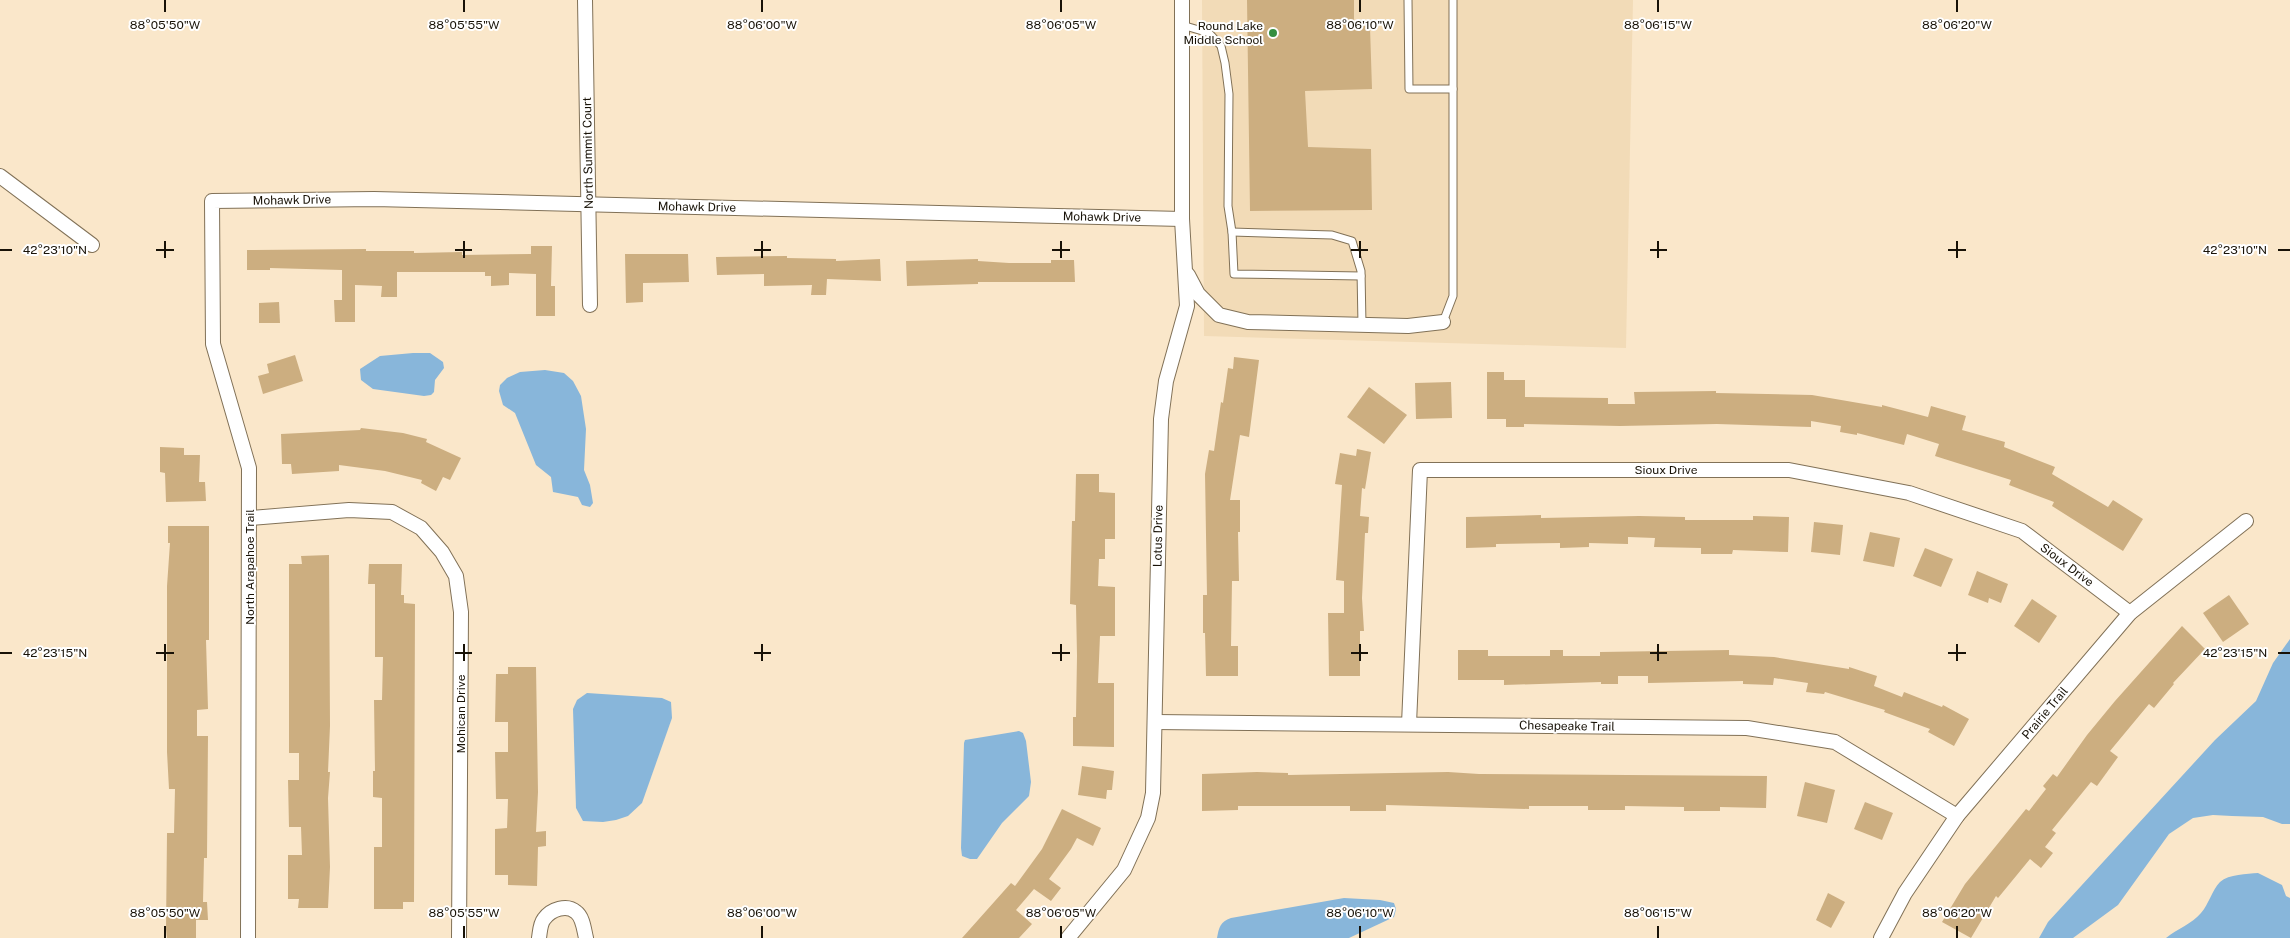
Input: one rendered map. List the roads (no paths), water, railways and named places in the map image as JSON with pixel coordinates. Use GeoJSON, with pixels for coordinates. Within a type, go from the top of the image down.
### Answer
{"type":"FeatureCollection","features":[{"type":"Feature","properties":{"kind":"street","name":"North Summit Court"},"geometry":{"type":"LineString","coordinates":[[585,0],[590,305]]}},
{"type":"Feature","properties":{"kind":"street","name":"Lotus Drive"},"geometry":{"type":"LineString","coordinates":[[1068,938],[1124,870],[1138,844],[1148,818],[1153,793],[1161,419],[1166,381],[1187,306],[1187,272],[1182,219],[1182,0]]}},
{"type":"Feature","properties":{"kind":"street"},"geometry":{"type":"LineString","coordinates":[[0,176],[92,245]]}},
{"type":"Feature","properties":{"kind":"street","name":"Mohawk Drive"},"geometry":{"type":"LineString","coordinates":[[212,202],[374,199],[1182,219]]}},
{"type":"Feature","properties":{"kind":"street","name":"North Arapahoe Trail"},"geometry":{"type":"LineString","coordinates":[[212,202],[213,344],[249,468],[248,938]]}},
{"type":"Feature","properties":{"kind":"street"},"geometry":{"type":"LineString","coordinates":[[1187,272],[1198,294],[1219,315],[1248,322],[1408,326],[1443,322]]}},
{"type":"Feature","properties":{"kind":"street","name":"Sioux Drive"},"geometry":{"type":"LineString","coordinates":[[1409,724],[1420,470],[1789,470],[1909,493],[2022,531],[2130,613]]}},
{"type":"Feature","properties":{"kind":"street","name":"Mohican Drive"},"geometry":{"type":"LineString","coordinates":[[250,518],[348,510],[392,512],[421,528],[442,552],[456,576],[461,612],[459,938]]}},
{"type":"Feature","properties":{"kind":"street","name":"Prairie Trail"},"geometry":{"type":"LineString","coordinates":[[1882,938],[1905,893],[1958,816],[2130,613],[2246,521]]}},
{"type":"Feature","properties":{"kind":"street","name":"Chesapeake Trail"},"geometry":{"type":"LineString","coordinates":[[1155,722],[1747,728],[1835,742],[1958,816]]}},
{"type":"Feature","properties":{"kind":"street"},"geometry":{"type":"LineString","coordinates":[[539,938],[544,918],[553,911],[567,907],[576,912],[581,918],[586,938]]}},
{"type":"Feature","properties":{"kind":"lane"},"geometry":{"type":"LineString","coordinates":[[1408,0],[1409,89],[1453,89]]}},
{"type":"Feature","properties":{"kind":"lane"},"geometry":{"type":"LineString","coordinates":[[1443,322],[1453,296],[1453,0]]}},
{"type":"Feature","properties":{"kind":"lane"},"geometry":{"type":"LineString","coordinates":[[1182,25],[1209,34],[1222,46],[1229,94],[1228,206],[1232,232],[1234,274],[1361,276]]}},
{"type":"Feature","properties":{"kind":"lane"},"geometry":{"type":"LineString","coordinates":[[1232,232],[1332,234],[1352,241],[1361,276],[1362,325]]}},
{"type":"Feature","properties":{"kind":"water"},"geometry":{"type":"Polygon","coordinates":[[[430,353],[443,362],[444,368],[435,380],[434,392],[431,395],[424,396],[373,389],[361,380],[360,369],[380,356],[430,353]]]}},
{"type":"Feature","properties":{"kind":"water"},"geometry":{"type":"Polygon","coordinates":[[[545,370],[564,373],[573,381],[581,396],[586,429],[584,470],[590,485],[593,503],[590,507],[582,505],[578,497],[553,492],[551,477],[536,465],[515,413],[503,405],[499,391],[500,385],[507,378],[520,372],[545,370]]]}},
{"type":"Feature","properties":{"kind":"water"},"geometry":{"type":"Polygon","coordinates":[[[2290,639],[2290,824],[2282,824],[2263,817],[2213,815],[2193,818],[2169,834],[2118,905],[2073,938],[2039,938],[2048,922],[2215,740],[2256,701],[2273,663],[2290,639]]]}},
{"type":"Feature","properties":{"kind":"water"},"geometry":{"type":"Polygon","coordinates":[[[587,693],[662,698],[671,702],[672,718],[642,803],[628,816],[616,820],[603,822],[583,821],[576,808],[573,709],[577,700],[587,693]]]}},
{"type":"Feature","properties":{"kind":"water"},"geometry":{"type":"Polygon","coordinates":[[[1019,731],[1023,733],[1026,741],[1031,782],[1029,796],[1002,823],[977,859],[962,856],[965,740],[1019,731]]]}},
{"type":"Feature","properties":{"kind":"water"},"geometry":{"type":"Polygon","coordinates":[[[2258,873],[2282,885],[2286,896],[2290,898],[2290,938],[2166,938],[2197,917],[2204,909],[2215,889],[2224,879],[2258,873]]]}},
{"type":"Feature","properties":{"kind":"water"},"geometry":{"type":"Polygon","coordinates":[[[1344,898],[1380,900],[1394,903],[1396,909],[1394,917],[1349,938],[1217,938],[1221,925],[1224,921],[1231,918],[1344,898]]]}},
{"type":"Feature","properties":{"kind":"place","name":"Round Lake Middle School"},"geometry":{"type":"Point","coordinates":[1273,33]}}]}
